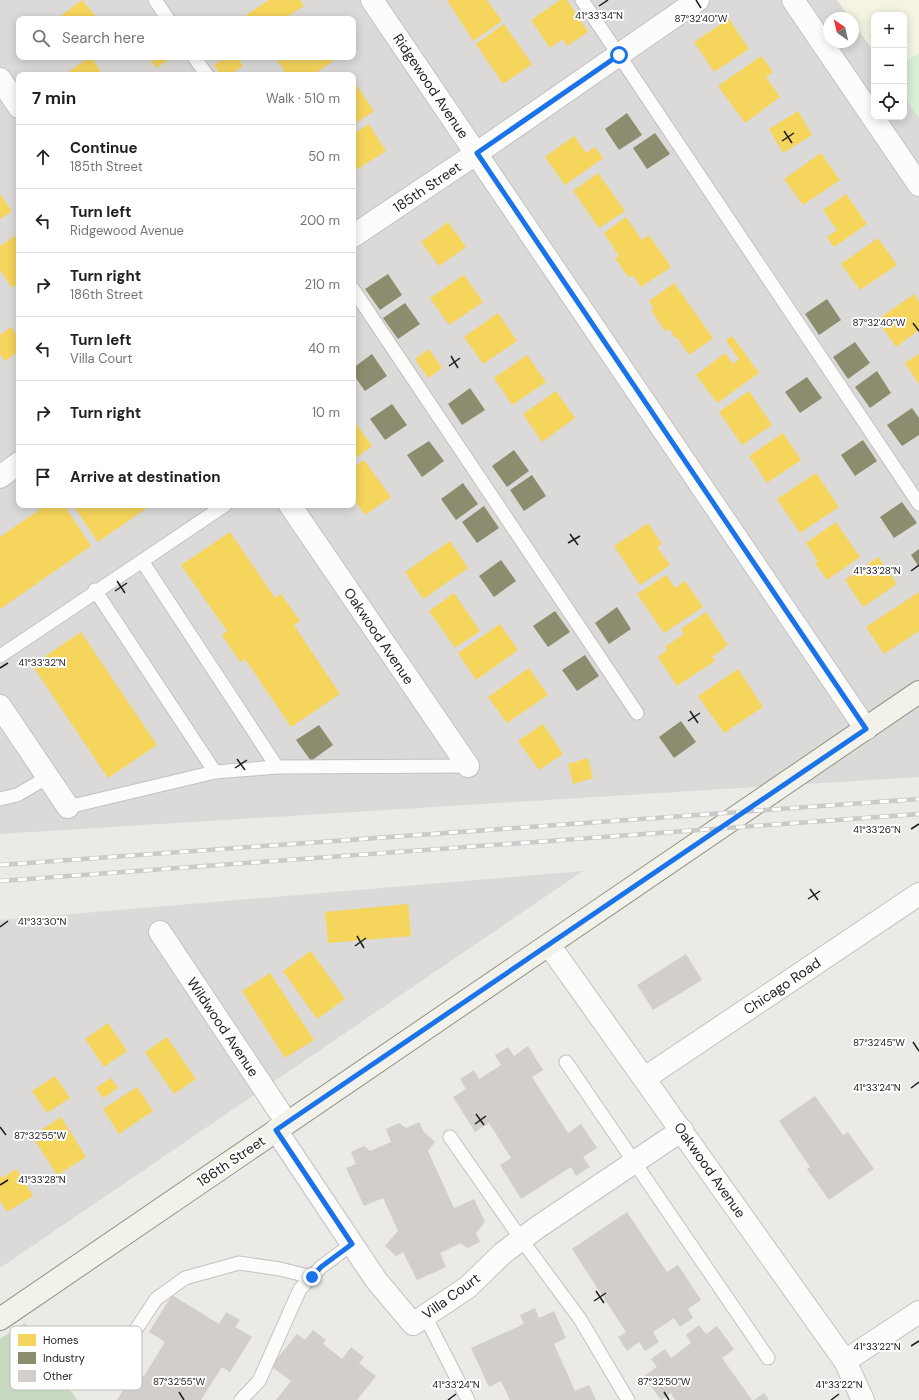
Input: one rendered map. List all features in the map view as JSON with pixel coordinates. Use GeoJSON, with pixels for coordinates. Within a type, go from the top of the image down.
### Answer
{"type":"FeatureCollection","features":[{"type":"Feature","properties":{"kind":"street","name":"Ridgewood Avenue"},"geometry":{"type":"LineString","coordinates":[[372,0],[866,729]]}},
{"type":"Feature","properties":{"kind":"street","name":"185th Street"},"geometry":{"type":"LineString","coordinates":[[356,234],[477,153],[698,0]]}},
{"type":"Feature","properties":{"kind":"street"},"geometry":{"type":"LineString","coordinates":[[793,0],[919,185]]}},
{"type":"Feature","properties":{"kind":"street"},"geometry":{"type":"LineString","coordinates":[[0,79],[16,102]]}},
{"type":"Feature","properties":{"kind":"street"},"geometry":{"type":"LineString","coordinates":[[0,477],[16,465]]}},
{"type":"Feature","properties":{"kind":"street","name":"Oakwood Avenue"},"geometry":{"type":"LineString","coordinates":[[292,508],[468,766]]}},
{"type":"Feature","properties":{"kind":"street","name":"186th Street"},"geometry":{"type":"LineString","coordinates":[[0,1319],[919,692]]}},
{"type":"Feature","properties":{"kind":"street"},"geometry":{"type":"LineString","coordinates":[[0,706],[68,807]]}},
{"type":"Feature","properties":{"kind":"street","name":"Chicago Road"},"geometry":{"type":"LineString","coordinates":[[645,1078],[919,894]]}},
{"type":"Feature","properties":{"kind":"street","name":"Wildwood Avenue"},"geometry":{"type":"LineString","coordinates":[[160,932],[282,1126]]}},
{"type":"Feature","properties":{"kind":"street","name":"Oakwood Avenue"},"geometry":{"type":"LineString","coordinates":[[549,945],[845,1361],[863,1400]]}},
{"type":"Feature","properties":{"kind":"street","name":"Villa Court"},"geometry":{"type":"LineString","coordinates":[[282,1126],[352,1244],[376,1280],[412,1324],[468,1287],[503,1253],[521,1239],[682,1130]]}},
{"type":"Feature","properties":{"kind":"street"},"geometry":{"type":"LineString","coordinates":[[845,1361],[919,1312]]}},
{"type":"Feature","properties":{"kind":"lane"},"geometry":{"type":"LineString","coordinates":[[155,0],[166,16]]}},
{"type":"Feature","properties":{"kind":"lane"},"geometry":{"type":"LineString","coordinates":[[582,0],[919,504]]}},
{"type":"Feature","properties":{"kind":"lane"},"geometry":{"type":"LineString","coordinates":[[196,60],[205,72]]}},
{"type":"Feature","properties":{"kind":"lane"},"geometry":{"type":"LineString","coordinates":[[356,293],[637,713]]}},
{"type":"Feature","properties":{"kind":"lane"},"geometry":{"type":"LineString","coordinates":[[0,656],[96,590],[222,508]]}},
{"type":"Feature","properties":{"kind":"lane"},"geometry":{"type":"LineString","coordinates":[[142,561],[277,768]]}},
{"type":"Feature","properties":{"kind":"lane"},"geometry":{"type":"LineString","coordinates":[[96,590],[215,772]]}},
{"type":"Feature","properties":{"kind":"lane"},"geometry":{"type":"LineString","coordinates":[[68,807],[215,772],[277,768],[468,766]]}},
{"type":"Feature","properties":{"kind":"lane"},"geometry":{"type":"LineString","coordinates":[[0,798],[17,795],[48,777]]}},
{"type":"Feature","properties":{"kind":"lane"},"geometry":{"type":"LineString","coordinates":[[566,1062],[768,1358]]}},
{"type":"Feature","properties":{"kind":"lane"},"geometry":{"type":"LineString","coordinates":[[450,1137],[521,1239],[580,1319],[628,1400]]}},
{"type":"Feature","properties":{"kind":"lane"},"geometry":{"type":"LineString","coordinates":[[241,1400],[259,1381],[300,1289],[321,1267],[352,1244]]}},
{"type":"Feature","properties":{"kind":"lane"},"geometry":{"type":"LineString","coordinates":[[138,1326],[156,1300],[185,1278],[239,1263],[280,1269],[312,1277]]}},
{"type":"Feature","properties":{"kind":"lane"},"geometry":{"type":"LineString","coordinates":[[425,1316],[468,1400]]}},
{"type":"Feature","properties":{"kind":"shaded area"},"geometry":{"type":"Polygon","coordinates":[[[0,0],[837,0],[846,12],[823,12],[823,48],[859,48],[859,31],[871,48],[871,120],[907,120],[907,100],[919,118],[919,777],[0,834],[0,0]]]}},
{"type":"Feature","properties":{"kind":"shaded area"},"geometry":{"type":"Polygon","coordinates":[[[837,0],[919,0],[919,118],[907,100],[907,12],[871,12],[871,48],[859,31],[859,12],[846,12],[837,0]]]}},
{"type":"Feature","properties":{"kind":"shaded area"},"geometry":{"type":"Polygon","coordinates":[[[583,871],[0,1268],[0,920],[583,871]]]}},
{"type":"Feature","properties":{"kind":"green space"},"geometry":{"type":"Polygon","coordinates":[[[919,53],[919,118],[907,100],[907,61],[919,53]]]}},
{"type":"Feature","properties":{"kind":"green space"},"geometry":{"type":"Polygon","coordinates":[[[25,1323],[27,1326],[20,1326],[25,1323]]]}},
{"type":"Feature","properties":{"kind":"green space"},"geometry":{"type":"Polygon","coordinates":[[[10,1333],[10,1390],[70,1390],[77,1400],[0,1400],[0,1339],[10,1333]]]}},
{"type":"Feature","properties":{"kind":"building: Homes"},"geometry":{"type":"Polygon","coordinates":[[[82,0],[95,16],[61,16],[82,0]]]}},
{"type":"Feature","properties":{"kind":"building: Homes"},"geometry":{"type":"Polygon","coordinates":[[[269,0],[300,0],[304,6],[289,16],[246,15],[269,0]]]}},
{"type":"Feature","properties":{"kind":"building: Homes"},"geometry":{"type":"Polygon","coordinates":[[[447,0],[487,0],[502,21],[473,41],[447,0]]]}},
{"type":"Feature","properties":{"kind":"building: Homes"},"geometry":{"type":"Polygon","coordinates":[[[560,0],[567,0],[588,32],[567,46],[563,39],[550,48],[531,20],[560,0]]]}},
{"type":"Feature","properties":{"kind":"building: Homes"},"geometry":{"type":"Polygon","coordinates":[[[729,19],[749,49],[714,72],[694,42],[729,19]]]}},
{"type":"Feature","properties":{"kind":"building: Homes"},"geometry":{"type":"Polygon","coordinates":[[[504,24],[532,64],[503,84],[476,44],[504,24]]]}},
{"type":"Feature","properties":{"kind":"building: Homes"},"geometry":{"type":"Polygon","coordinates":[[[761,56],[773,72],[766,77],[780,97],[745,123],[718,86],[761,56]]]}},
{"type":"Feature","properties":{"kind":"building: Homes"},"geometry":{"type":"Polygon","coordinates":[[[86,60],[93,60],[101,72],[68,72],[86,60]]]}},
{"type":"Feature","properties":{"kind":"building: Homes"},"geometry":{"type":"Polygon","coordinates":[[[151,60],[168,60],[156,68],[151,60]]]}},
{"type":"Feature","properties":{"kind":"building: Homes"},"geometry":{"type":"Polygon","coordinates":[[[222,60],[239,60],[243,66],[234,72],[219,72],[214,65],[222,60]]]}},
{"type":"Feature","properties":{"kind":"building: Homes"},"geometry":{"type":"Polygon","coordinates":[[[277,60],[333,61],[317,72],[285,72],[277,60]]]}},
{"type":"Feature","properties":{"kind":"building: Homes"},"geometry":{"type":"Polygon","coordinates":[[[356,84],[374,111],[356,123],[356,84]]]}},
{"type":"Feature","properties":{"kind":"building: Homes"},"geometry":{"type":"Polygon","coordinates":[[[798,111],[812,135],[783,153],[769,129],[798,111]]]}},
{"type":"Feature","properties":{"kind":"building: Homes"},"geometry":{"type":"Polygon","coordinates":[[[369,124],[386,151],[356,170],[356,132],[369,124]]]}},
{"type":"Feature","properties":{"kind":"building: Homes"},"geometry":{"type":"Polygon","coordinates":[[[574,136],[586,153],[595,147],[603,158],[565,185],[545,157],[574,136]]]}},
{"type":"Feature","properties":{"kind":"building: Homes"},"geometry":{"type":"Polygon","coordinates":[[[821,153],[840,180],[803,205],[784,179],[821,153]]]}},
{"type":"Feature","properties":{"kind":"building: Homes"},"geometry":{"type":"Polygon","coordinates":[[[598,173],[625,211],[599,228],[573,191],[598,173]]]}},
{"type":"Feature","properties":{"kind":"building: Homes"},"geometry":{"type":"Polygon","coordinates":[[[0,194],[12,211],[0,219],[0,194]]]}},
{"type":"Feature","properties":{"kind":"building: Homes"},"geometry":{"type":"Polygon","coordinates":[[[846,194],[867,224],[834,247],[827,237],[837,230],[823,210],[846,194]]]}},
{"type":"Feature","properties":{"kind":"building: Homes"},"geometry":{"type":"Polygon","coordinates":[[[626,217],[642,240],[649,235],[671,267],[641,287],[633,275],[629,278],[615,258],[619,256],[604,233],[626,217]]]}},
{"type":"Feature","properties":{"kind":"building: Homes"},"geometry":{"type":"Polygon","coordinates":[[[448,222],[466,247],[439,266],[421,242],[448,222]]]}},
{"type":"Feature","properties":{"kind":"building: Homes"},"geometry":{"type":"Polygon","coordinates":[[[16,235],[16,285],[12,288],[0,270],[0,246],[16,235]]]}},
{"type":"Feature","properties":{"kind":"building: Homes"},"geometry":{"type":"Polygon","coordinates":[[[878,238],[897,265],[860,290],[841,264],[878,238]]]}},
{"type":"Feature","properties":{"kind":"building: Homes"},"geometry":{"type":"Polygon","coordinates":[[[464,275],[483,302],[449,325],[430,298],[464,275]]]}},
{"type":"Feature","properties":{"kind":"building: Homes"},"geometry":{"type":"Polygon","coordinates":[[[674,283],[713,338],[689,355],[677,337],[675,338],[669,329],[665,331],[651,310],[654,308],[649,301],[674,283]]]}},
{"type":"Feature","properties":{"kind":"building: Homes"},"geometry":{"type":"Polygon","coordinates":[[[914,294],[919,302],[919,330],[896,347],[877,320],[914,294]]]}},
{"type":"Feature","properties":{"kind":"building: Homes"},"geometry":{"type":"Polygon","coordinates":[[[498,313],[517,341],[483,364],[464,337],[498,313]]]}},
{"type":"Feature","properties":{"kind":"building: Homes"},"geometry":{"type":"Polygon","coordinates":[[[11,327],[16,334],[16,353],[5,361],[0,354],[0,335],[11,327]]]}},
{"type":"Feature","properties":{"kind":"building: Homes"},"geometry":{"type":"Polygon","coordinates":[[[732,336],[759,373],[717,403],[696,375],[725,353],[733,364],[739,359],[726,341],[732,336]]]}},
{"type":"Feature","properties":{"kind":"building: Homes"},"geometry":{"type":"Polygon","coordinates":[[[429,349],[442,368],[428,378],[415,359],[429,349]]]}},
{"type":"Feature","properties":{"kind":"building: Homes"},"geometry":{"type":"Polygon","coordinates":[[[919,354],[919,384],[905,363],[919,354]]]}},
{"type":"Feature","properties":{"kind":"building: Homes"},"geometry":{"type":"Polygon","coordinates":[[[527,355],[546,382],[512,405],[494,378],[527,355]]]}},
{"type":"Feature","properties":{"kind":"building: Homes"},"geometry":{"type":"Polygon","coordinates":[[[556,391],[575,418],[542,442],[523,414],[556,391]]]}},
{"type":"Feature","properties":{"kind":"building: Homes"},"geometry":{"type":"Polygon","coordinates":[[[749,391],[772,425],[742,445],[719,412],[749,391]]]}},
{"type":"Feature","properties":{"kind":"building: Homes"},"geometry":{"type":"Polygon","coordinates":[[[356,423],[372,446],[356,458],[356,423]]]}},
{"type":"Feature","properties":{"kind":"building: Homes"},"geometry":{"type":"Polygon","coordinates":[[[783,433],[801,460],[767,483],[749,456],[783,433]]]}},
{"type":"Feature","properties":{"kind":"building: Homes"},"geometry":{"type":"Polygon","coordinates":[[[364,460],[391,497],[365,515],[356,502],[356,465],[364,460]]]}},
{"type":"Feature","properties":{"kind":"building: Homes"},"geometry":{"type":"Polygon","coordinates":[[[816,473],[839,507],[800,533],[777,499],[816,473]]]}},
{"type":"Feature","properties":{"kind":"building: Homes"},"geometry":{"type":"Polygon","coordinates":[[[42,508],[66,508],[91,546],[0,609],[0,537],[42,508]]]}},
{"type":"Feature","properties":{"kind":"building: Homes"},"geometry":{"type":"Polygon","coordinates":[[[75,508],[147,508],[98,542],[75,508]]]}},
{"type":"Feature","properties":{"kind":"building: Homes"},"geometry":{"type":"Polygon","coordinates":[[[836,522],[860,557],[827,580],[815,563],[818,561],[806,543],[836,522]]]}},
{"type":"Feature","properties":{"kind":"building: Homes"},"geometry":{"type":"Polygon","coordinates":[[[648,523],[662,544],[657,547],[670,565],[640,585],[614,546],[648,523]]]}},
{"type":"Feature","properties":{"kind":"building: Homes"},"geometry":{"type":"Polygon","coordinates":[[[230,532],[275,598],[281,594],[300,621],[294,625],[340,694],[291,727],[245,659],[240,662],[222,635],[227,631],[181,565],[230,532]]]}},
{"type":"Feature","properties":{"kind":"building: Homes"},"geometry":{"type":"Polygon","coordinates":[[[450,541],[468,568],[423,599],[405,572],[450,541]]]}},
{"type":"Feature","properties":{"kind":"building: Homes"},"geometry":{"type":"Polygon","coordinates":[[[878,557],[897,584],[863,607],[845,580],[878,557]]]}},
{"type":"Feature","properties":{"kind":"building: Homes"},"geometry":{"type":"Polygon","coordinates":[[[666,575],[675,588],[685,581],[703,607],[664,633],[637,594],[666,575]]]}},
{"type":"Feature","properties":{"kind":"building: Homes"},"geometry":{"type":"Polygon","coordinates":[[[919,592],[919,631],[884,654],[866,627],[919,592]]]}},
{"type":"Feature","properties":{"kind":"building: Homes"},"geometry":{"type":"Polygon","coordinates":[[[454,593],[480,631],[455,648],[429,611],[454,593]]]}},
{"type":"Feature","properties":{"kind":"building: Homes"},"geometry":{"type":"Polygon","coordinates":[[[706,612],[728,645],[712,657],[715,661],[677,686],[658,657],[667,650],[665,647],[684,634],[681,629],[706,612]]]}},
{"type":"Feature","properties":{"kind":"building: Homes"},"geometry":{"type":"Polygon","coordinates":[[[500,624],[518,650],[476,680],[458,653],[500,624]]]}},
{"type":"Feature","properties":{"kind":"building: Homes"},"geometry":{"type":"Polygon","coordinates":[[[81,632],[157,745],[108,778],[32,665],[81,632]]]}},
{"type":"Feature","properties":{"kind":"building: Homes"},"geometry":{"type":"Polygon","coordinates":[[[529,668],[548,695],[507,723],[488,697],[529,668]]]}},
{"type":"Feature","properties":{"kind":"building: Homes"},"geometry":{"type":"Polygon","coordinates":[[[738,669],[763,707],[724,733],[698,696],[738,669]]]}},
{"type":"Feature","properties":{"kind":"building: Homes"},"geometry":{"type":"Polygon","coordinates":[[[543,724],[563,754],[539,770],[518,741],[543,724]]]}},
{"type":"Feature","properties":{"kind":"building: Homes"},"geometry":{"type":"Polygon","coordinates":[[[588,758],[593,778],[573,784],[568,764],[588,758]]]}},
{"type":"Feature","properties":{"kind":"building: Homes"},"geometry":{"type":"Polygon","coordinates":[[[408,904],[411,936],[328,943],[325,912],[408,904]]]}},
{"type":"Feature","properties":{"kind":"building: Homes"},"geometry":{"type":"Polygon","coordinates":[[[311,951],[345,999],[317,1019],[283,971],[311,951]]]}},
{"type":"Feature","properties":{"kind":"building: Homes"},"geometry":{"type":"Polygon","coordinates":[[[270,973],[314,1040],[285,1058],[242,991],[270,973]]]}},
{"type":"Feature","properties":{"kind":"building: Homes"},"geometry":{"type":"Polygon","coordinates":[[[108,1023],[127,1051],[104,1067],[85,1039],[108,1023]]]}},
{"type":"Feature","properties":{"kind":"building: Homes"},"geometry":{"type":"Polygon","coordinates":[[[167,1037],[196,1079],[174,1094],[145,1052],[167,1037]]]}},
{"type":"Feature","properties":{"kind":"building: Homes"},"geometry":{"type":"Polygon","coordinates":[[[55,1076],[70,1098],[47,1113],[32,1091],[55,1076]]]}},
{"type":"Feature","properties":{"kind":"building: Homes"},"geometry":{"type":"Polygon","coordinates":[[[111,1078],[118,1088],[103,1098],[96,1088],[111,1078]]]}},
{"type":"Feature","properties":{"kind":"building: Homes"},"geometry":{"type":"Polygon","coordinates":[[[137,1087],[153,1111],[119,1134],[103,1109],[137,1087]]]}},
{"type":"Feature","properties":{"kind":"building: Homes"},"geometry":{"type":"Polygon","coordinates":[[[61,1117],[86,1157],[57,1175],[32,1136],[61,1117]]]}},
{"type":"Feature","properties":{"kind":"building: Homes"},"geometry":{"type":"Polygon","coordinates":[[[16,1169],[33,1196],[7,1212],[0,1201],[0,1175],[2,1178],[16,1169]]]}},
{"type":"Feature","properties":{"kind":"building: Industry"},"geometry":{"type":"Polygon","coordinates":[[[627,113],[642,135],[619,150],[605,129],[627,113]]]}},
{"type":"Feature","properties":{"kind":"building: Industry"},"geometry":{"type":"Polygon","coordinates":[[[655,133],[670,154],[647,169],[633,148],[655,133]]]}},
{"type":"Feature","properties":{"kind":"building: Industry"},"geometry":{"type":"Polygon","coordinates":[[[388,274],[402,295],[380,310],[365,289],[388,274]]]}},
{"type":"Feature","properties":{"kind":"building: Industry"},"geometry":{"type":"Polygon","coordinates":[[[827,299],[841,320],[819,335],[805,314],[827,299]]]}},
{"type":"Feature","properties":{"kind":"building: Industry"},"geometry":{"type":"Polygon","coordinates":[[[405,303],[420,324],[398,339],[383,318],[405,303]]]}},
{"type":"Feature","properties":{"kind":"building: Industry"},"geometry":{"type":"Polygon","coordinates":[[[855,342],[870,363],[848,379],[833,357],[855,342]]]}},
{"type":"Feature","properties":{"kind":"building: Industry"},"geometry":{"type":"Polygon","coordinates":[[[372,354],[387,376],[365,391],[356,378],[356,366],[372,354]]]}},
{"type":"Feature","properties":{"kind":"building: Industry"},"geometry":{"type":"Polygon","coordinates":[[[877,371],[891,393],[870,408],[855,387],[877,371]]]}},
{"type":"Feature","properties":{"kind":"building: Industry"},"geometry":{"type":"Polygon","coordinates":[[[807,377],[822,398],[800,413],[785,392],[807,377]]]}},
{"type":"Feature","properties":{"kind":"building: Industry"},"geometry":{"type":"Polygon","coordinates":[[[470,388],[485,410],[462,425],[448,404],[470,388]]]}},
{"type":"Feature","properties":{"kind":"building: Industry"},"geometry":{"type":"Polygon","coordinates":[[[392,404],[407,425],[385,440],[370,419],[392,404]]]}},
{"type":"Feature","properties":{"kind":"building: Industry"},"geometry":{"type":"Polygon","coordinates":[[[912,408],[919,418],[919,435],[902,446],[887,425],[912,408]]]}},
{"type":"Feature","properties":{"kind":"building: Industry"},"geometry":{"type":"Polygon","coordinates":[[[863,440],[877,461],[855,476],[841,455],[863,440]]]}},
{"type":"Feature","properties":{"kind":"building: Industry"},"geometry":{"type":"Polygon","coordinates":[[[429,441],[444,461],[422,477],[407,455],[429,441]]]}},
{"type":"Feature","properties":{"kind":"building: Industry"},"geometry":{"type":"Polygon","coordinates":[[[514,450],[529,471],[507,487],[492,466],[514,450]]]}},
{"type":"Feature","properties":{"kind":"building: Industry"},"geometry":{"type":"Polygon","coordinates":[[[532,475],[546,496],[524,511],[510,490],[532,475]]]}},
{"type":"Feature","properties":{"kind":"building: Industry"},"geometry":{"type":"Polygon","coordinates":[[[463,483],[478,504],[456,520],[441,499],[463,483]]]}},
{"type":"Feature","properties":{"kind":"building: Industry"},"geometry":{"type":"Polygon","coordinates":[[[902,502],[917,523],[894,538],[880,517],[902,502]]]}},
{"type":"Feature","properties":{"kind":"building: Industry"},"geometry":{"type":"Polygon","coordinates":[[[484,506],[499,528],[477,543],[462,522],[484,506]]]}},
{"type":"Feature","properties":{"kind":"building: Industry"},"geometry":{"type":"Polygon","coordinates":[[[919,549],[919,567],[911,555],[919,549]]]}},
{"type":"Feature","properties":{"kind":"building: Industry"},"geometry":{"type":"Polygon","coordinates":[[[501,560],[516,581],[494,597],[479,576],[501,560]]]}},
{"type":"Feature","properties":{"kind":"building: Industry"},"geometry":{"type":"Polygon","coordinates":[[[617,607],[631,629],[609,644],[595,623],[617,607]]]}},
{"type":"Feature","properties":{"kind":"building: Industry"},"geometry":{"type":"Polygon","coordinates":[[[555,611],[570,632],[548,647],[533,626],[555,611]]]}},
{"type":"Feature","properties":{"kind":"building: Industry"},"geometry":{"type":"Polygon","coordinates":[[[585,655],[599,676],[577,691],[562,670],[585,655]]]}},
{"type":"Feature","properties":{"kind":"building: Industry"},"geometry":{"type":"Polygon","coordinates":[[[681,721],[696,742],[674,758],[659,737],[681,721]]]}},
{"type":"Feature","properties":{"kind":"building: Industry"},"geometry":{"type":"Polygon","coordinates":[[[319,725],[333,745],[311,761],[296,740],[319,725]]]}},
{"type":"Feature","properties":{"kind":"building: Other"},"geometry":{"type":"Polygon","coordinates":[[[686,954],[702,980],[653,1010],[637,985],[686,954]]]}},
{"type":"Feature","properties":{"kind":"building: Other"},"geometry":{"type":"Polygon","coordinates":[[[528,1046],[543,1070],[532,1077],[568,1133],[581,1124],[597,1148],[583,1157],[590,1167],[576,1176],[571,1167],[521,1199],[500,1165],[511,1158],[489,1123],[475,1132],[453,1097],[466,1089],[460,1079],[474,1070],[479,1079],[501,1065],[495,1055],[508,1047],[514,1056],[528,1046]]]}},
{"type":"Feature","properties":{"kind":"building: Other"},"geometry":{"type":"Polygon","coordinates":[[[815,1096],[843,1135],[848,1132],[874,1169],[829,1200],[807,1169],[810,1167],[779,1121],[815,1096]]]}},
{"type":"Feature","properties":{"kind":"building: Other"},"geometry":{"type":"Polygon","coordinates":[[[419,1122],[424,1132],[435,1142],[428,1151],[454,1208],[474,1199],[485,1222],[476,1233],[480,1242],[467,1248],[461,1243],[440,1253],[446,1267],[417,1280],[403,1252],[396,1256],[385,1246],[398,1231],[383,1198],[364,1206],[346,1168],[356,1164],[351,1152],[364,1146],[370,1151],[391,1142],[386,1129],[399,1123],[406,1128],[419,1122]]]}},
{"type":"Feature","properties":{"kind":"building: Other"},"geometry":{"type":"Polygon","coordinates":[[[627,1212],[667,1272],[678,1265],[701,1300],[688,1309],[693,1318],[680,1327],[674,1318],[653,1332],[659,1342],[645,1351],[639,1342],[627,1351],[618,1337],[626,1332],[572,1249],[627,1212]]]}},
{"type":"Feature","properties":{"kind":"building: Other"},"geometry":{"type":"Polygon","coordinates":[[[172,1295],[219,1324],[226,1312],[240,1320],[235,1327],[252,1337],[230,1372],[222,1367],[201,1400],[117,1400],[123,1390],[142,1390],[142,1375],[144,1376],[165,1342],[149,1332],[172,1295]]]}},
{"type":"Feature","properties":{"kind":"building: Other"},"geometry":{"type":"Polygon","coordinates":[[[535,1308],[539,1318],[554,1311],[566,1338],[554,1344],[575,1391],[589,1385],[596,1400],[510,1400],[501,1381],[489,1387],[471,1348],[524,1324],[520,1315],[535,1308]]]}},
{"type":"Feature","properties":{"kind":"building: Other"},"geometry":{"type":"Polygon","coordinates":[[[699,1325],[706,1334],[717,1326],[734,1349],[722,1358],[752,1400],[675,1400],[671,1393],[661,1400],[644,1376],[657,1367],[651,1359],[665,1349],[671,1358],[691,1343],[686,1335],[699,1325]]]}},
{"type":"Feature","properties":{"kind":"building: Other"},"geometry":{"type":"Polygon","coordinates":[[[313,1330],[326,1340],[323,1344],[342,1359],[351,1347],[364,1357],[359,1363],[376,1376],[357,1400],[276,1400],[291,1381],[271,1366],[297,1334],[305,1340],[313,1330]]]}},
{"type":"Feature","properties":{"kind":"building: Other"},"geometry":{"type":"Polygon","coordinates":[[[764,1393],[769,1400],[754,1400],[764,1393]]]}},
{"type":"Feature","properties":{"kind":"railway"},"geometry":{"type":"LineString","coordinates":[[0,865],[919,799]]}},
{"type":"Feature","properties":{"kind":"railway"},"geometry":{"type":"LineString","coordinates":[[0,881],[919,814]]}},
{"type":"Feature","properties":{"kind":"route"},"geometry":{"type":"LineString","coordinates":[[312,1277],[321,1267],[352,1244],[276,1130],[866,729],[477,153],[619,55]]}}]}
